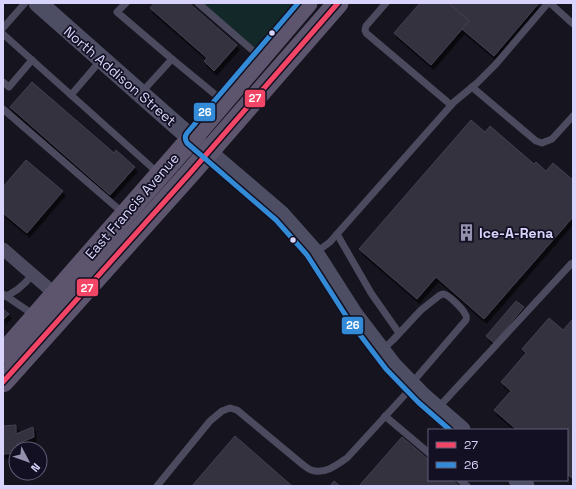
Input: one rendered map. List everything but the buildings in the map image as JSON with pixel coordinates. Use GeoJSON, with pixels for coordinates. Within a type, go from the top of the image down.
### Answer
{"type":"FeatureCollection","features":[{"type":"Feature","properties":{"kind":"main road","name":"East Francis Avenue"},"geometry":{"type":"LineString","coordinates":[[3,354],[192,138],[307,3]]}},
{"type":"Feature","properties":{"kind":"main road","name":"East Francis Avenue"},"geometry":{"type":"LineString","coordinates":[[3,382],[180,184],[338,3]]}},
{"type":"Feature","properties":{"kind":"street","name":"North Addison Street"},"geometry":{"type":"LineString","coordinates":[[38,3],[280,215],[315,253],[354,315],[392,365],[460,429]]}},
{"type":"Feature","properties":{"kind":"street"},"geometry":{"type":"LineString","coordinates":[[3,248],[55,294]]}},
{"type":"Feature","properties":{"kind":"lane"},"geometry":{"type":"LineString","coordinates":[[3,28],[25,3]]}},
{"type":"Feature","properties":{"kind":"lane"},"geometry":{"type":"LineString","coordinates":[[126,3],[117,12],[223,101]]}},
{"type":"Feature","properties":{"kind":"lane"},"geometry":{"type":"LineString","coordinates":[[198,3],[261,58]]}},
{"type":"Feature","properties":{"kind":"lane"},"geometry":{"type":"LineString","coordinates":[[386,3],[366,26],[366,33],[451,106]]}},
{"type":"Feature","properties":{"kind":"lane"},"geometry":{"type":"LineString","coordinates":[[315,253],[330,242],[451,106],[496,64],[549,3],[573,24]]}},
{"type":"Feature","properties":{"kind":"lane"},"geometry":{"type":"LineString","coordinates":[[3,34],[160,174]]}},
{"type":"Feature","properties":{"kind":"lane"},"geometry":{"type":"LineString","coordinates":[[141,93],[172,59]]}},
{"type":"Feature","properties":{"kind":"lane"},"geometry":{"type":"LineString","coordinates":[[3,82],[9,87],[32,60]]}},
{"type":"Feature","properties":{"kind":"lane"},"geometry":{"type":"LineString","coordinates":[[71,95],[102,60]]}},
{"type":"Feature","properties":{"kind":"lane"},"geometry":{"type":"LineString","coordinates":[[472,87],[536,141],[542,143],[552,139],[570,124],[573,116]]}},
{"type":"Feature","properties":{"kind":"lane"},"geometry":{"type":"LineString","coordinates":[[3,109],[124,215]]}},
{"type":"Feature","properties":{"kind":"lane"},"geometry":{"type":"LineString","coordinates":[[337,234],[371,293],[399,333]]}},
{"type":"Feature","properties":{"kind":"lane"},"geometry":{"type":"LineString","coordinates":[[437,409],[573,263]]}},
{"type":"Feature","properties":{"kind":"lane"},"geometry":{"type":"LineString","coordinates":[[4,295],[13,292],[25,284],[33,274]]}},
{"type":"Feature","properties":{"kind":"lane"},"geometry":{"type":"LineString","coordinates":[[157,486],[210,421],[222,410],[230,408],[237,410],[310,470],[325,470],[337,466],[347,458],[385,416],[467,317],[461,307],[446,295],[442,294],[421,310],[381,351]]}},
{"type":"Feature","properties":{"kind":"lane"},"geometry":{"type":"LineString","coordinates":[[4,295],[36,316]]}},
{"type":"Feature","properties":{"kind":"lane"},"geometry":{"type":"LineString","coordinates":[[385,416],[428,453]]}},
{"type":"Feature","properties":{"kind":"green space"},"geometry":{"type":"Polygon","coordinates":[[[193,3],[296,3],[254,53],[193,3]]]}},
{"type":"Feature","properties":{"kind":"transit line","name":"26"},"geometry":{"type":"LineString","coordinates":[[298,3],[187,133],[185,137],[186,141],[276,220],[307,255],[348,319],[386,369],[418,402],[449,429]]}},
{"type":"Feature","properties":{"kind":"transit line","name":"27"},"geometry":{"type":"LineString","coordinates":[[3,382],[191,172],[338,3]]}},
{"type":"Feature","properties":{"kind":"place","name":"Ice-A-Rena"},"geometry":{"type":"Point","coordinates":[466,233]}}]}
